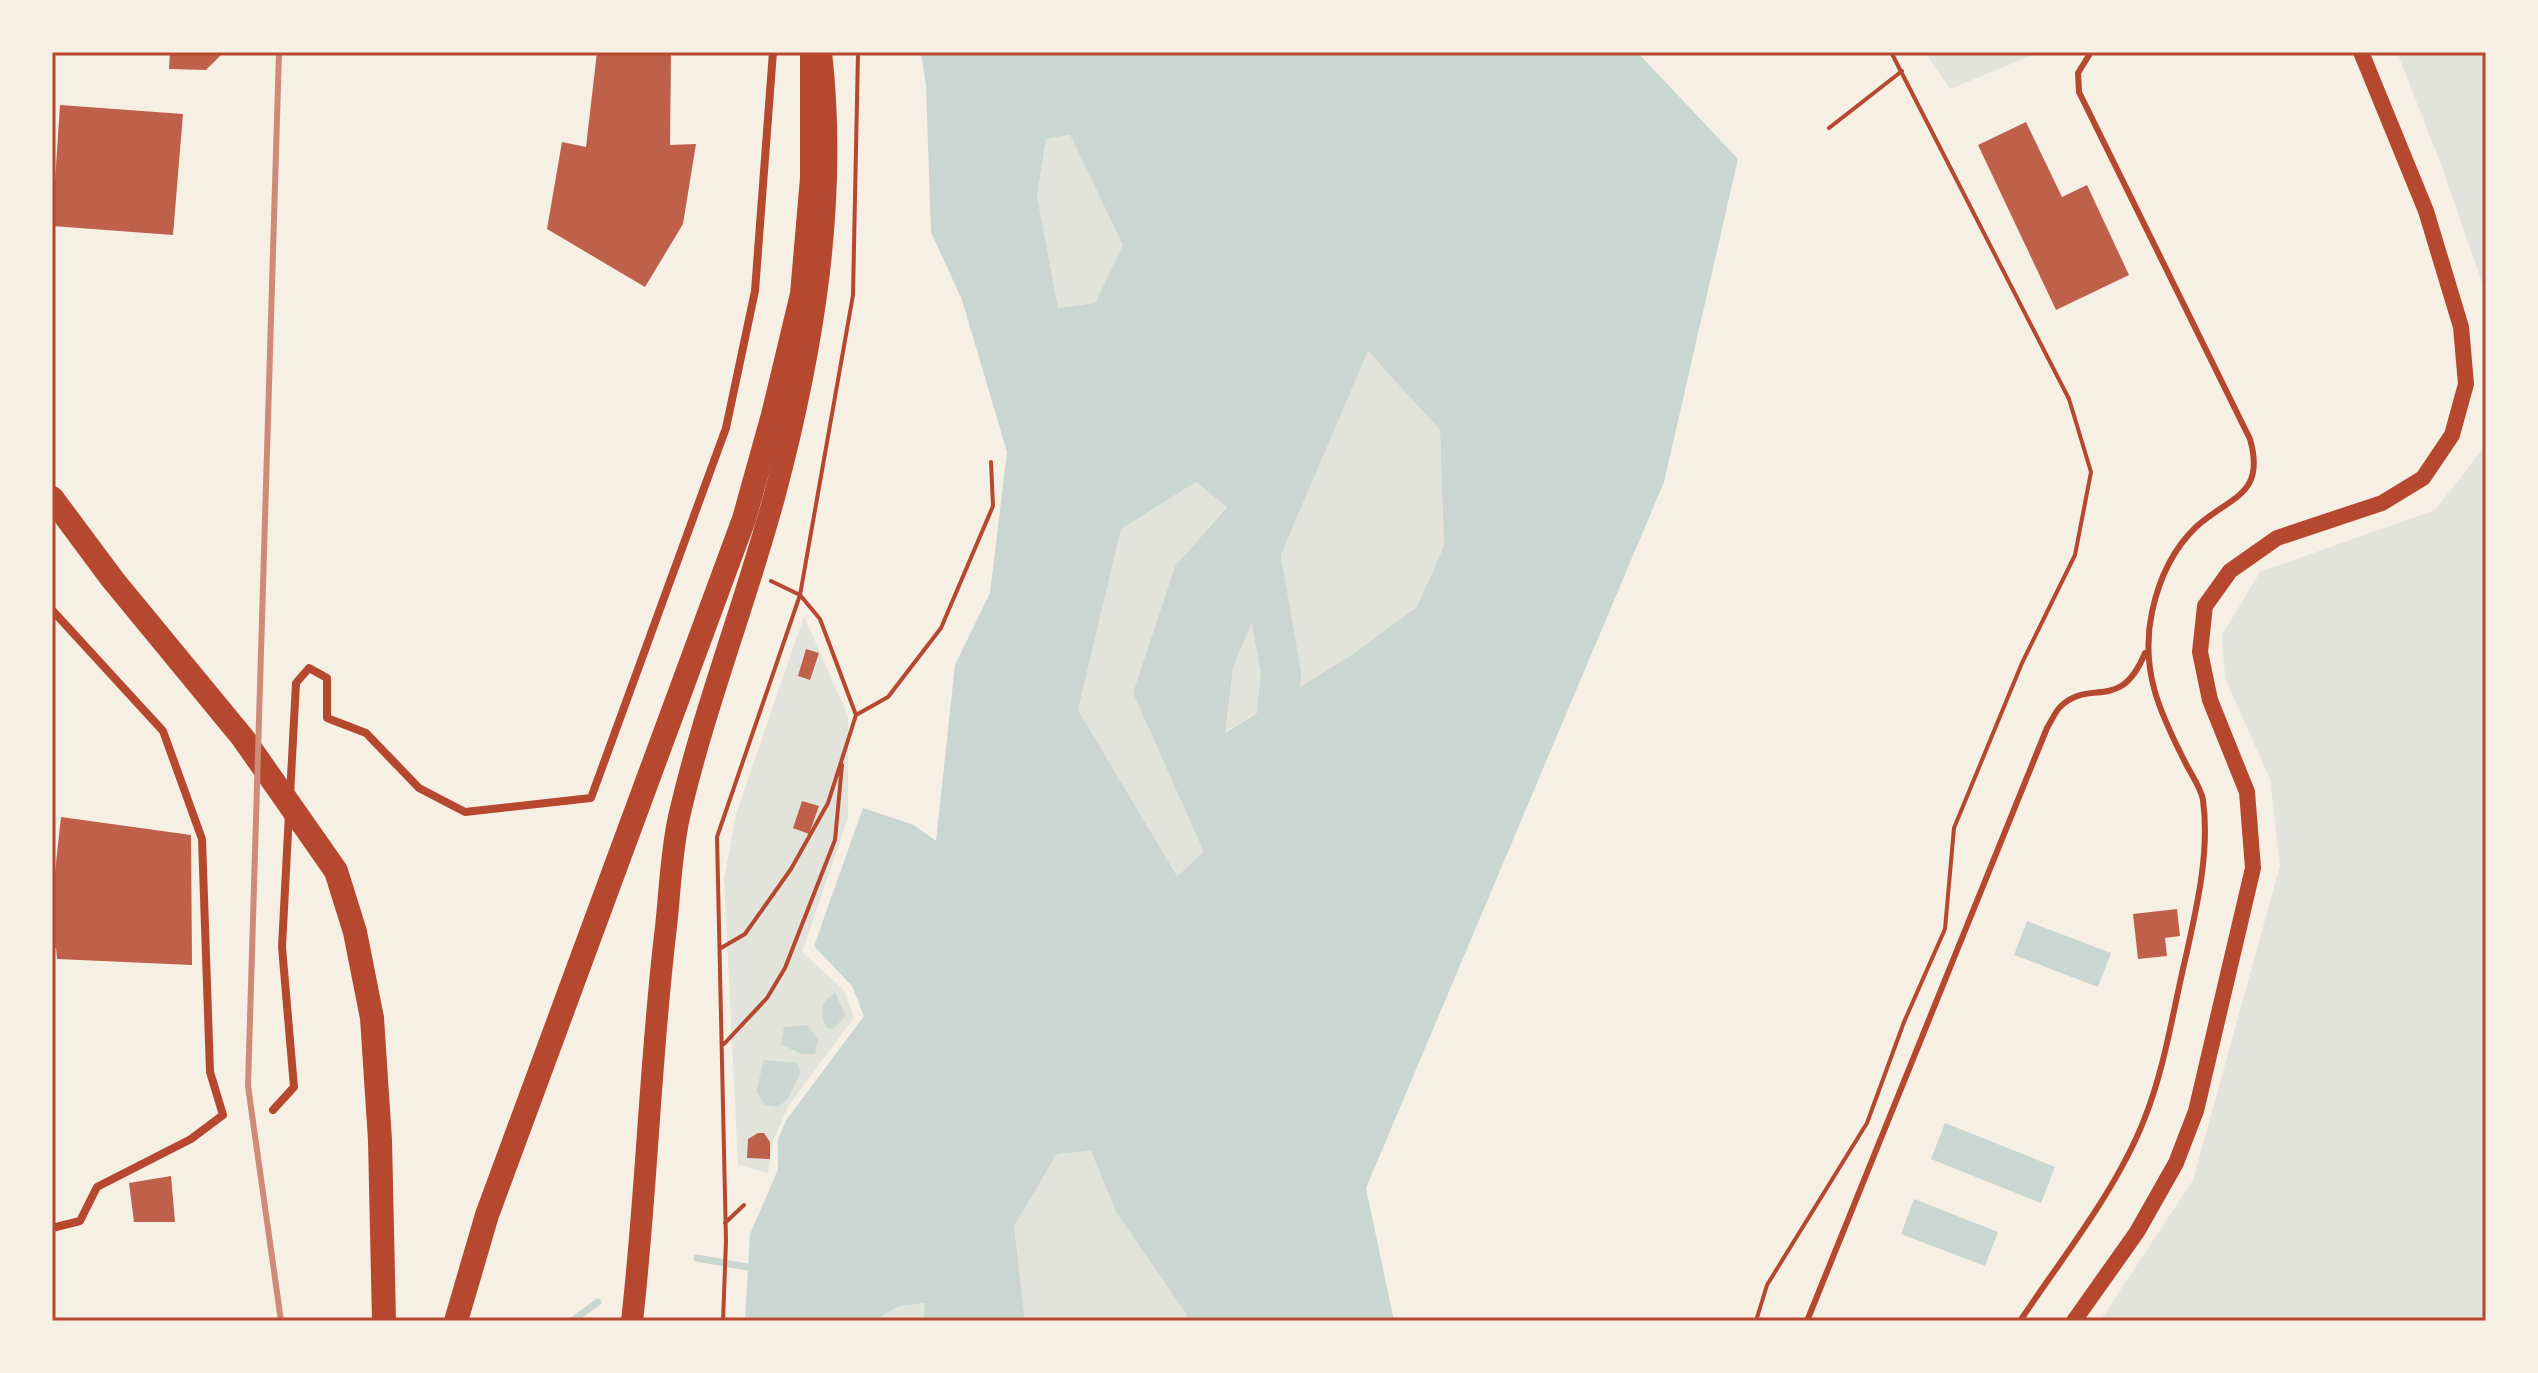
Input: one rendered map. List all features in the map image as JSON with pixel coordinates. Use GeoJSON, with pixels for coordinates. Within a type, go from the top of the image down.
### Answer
{"type":"FeatureCollection","features":[{"type":"Feature","properties":{"kind":"highway"},"geometry":{"type":"LineString","coordinates":[[456,1321],[492,1200],[744,519],[802,294],[812,178],[812,52]]}},
{"type":"Feature","properties":{"kind":"highway"},"geometry":{"type":"LineString","coordinates":[[632,1321],[642,1235],[654,1028],[678,819],[775,493],[813,324],[824,244],[827,109],[821,52]]}},
{"type":"Feature","properties":{"kind":"highway"},"geometry":{"type":"LineString","coordinates":[[52,498],[113,580],[243,738],[336,871],[355,932],[372,1018],[380,1140],[384,1321]]}},
{"type":"Feature","properties":{"kind":"main road"},"geometry":{"type":"LineString","coordinates":[[2074,1321],[2137,1232],[2176,1163],[2196,1111],[2253,868],[2247,792],[2210,700],[2200,652],[2205,606],[2230,571],[2277,538],[2382,503],[2423,478],[2452,435],[2466,384],[2461,327],[2426,211],[2361,52]]}},
{"type":"Feature","properties":{"kind":"street"},"geometry":{"type":"LineString","coordinates":[[273,1110],[294,1087],[282,947],[296,683],[309,668],[327,678],[327,718],[366,733],[419,788],[465,812],[591,798],[726,428],[755,291],[775,60],[773,52]]}},
{"type":"Feature","properties":{"kind":"street"},"geometry":{"type":"LineString","coordinates":[[52,610],[163,731],[202,839],[210,1072],[223,1115],[191,1139],[97,1187],[80,1221],[52,1228]]}},
{"type":"Feature","properties":{"kind":"lane"},"geometry":{"type":"LineString","coordinates":[[1807,1321],[2047,728],[2060,706],[2080,696],[2108,692],[2127,684],[2138,671],[2147,650],[2160,582],[2174,552],[2197,526],[2243,492],[2254,476],[2255,458],[2250,439],[2079,92],[2078,73],[2091,52]]}},
{"type":"Feature","properties":{"kind":"lane"},"geometry":{"type":"LineString","coordinates":[[2020,1321],[2115,1179],[2144,1120],[2156,1083],[2197,907],[2205,842],[2203,796],[2159,706],[2150,676],[2147,650]]}},
{"type":"Feature","properties":{"kind":"path"},"geometry":{"type":"LineString","coordinates":[[723,1321],[726,1241],[717,837],[800,595],[853,295],[858,52]]}},
{"type":"Feature","properties":{"kind":"path"},"geometry":{"type":"LineString","coordinates":[[1756,1321],[1767,1285],[1867,1123],[1904,1022],[1945,929],[1954,828],[2022,663],[2075,555],[2091,472],[2069,399],[1891,52]]}},
{"type":"Feature","properties":{"kind":"path"},"geometry":{"type":"LineString","coordinates":[[1829,128],[1902,71]]}},
{"type":"Feature","properties":{"kind":"path"},"geometry":{"type":"LineString","coordinates":[[856,715],[888,697],[941,628],[993,506],[991,462]]}},
{"type":"Feature","properties":{"kind":"path"},"geometry":{"type":"LineString","coordinates":[[720,948],[745,934],[791,869],[828,803],[856,715],[820,619],[800,595],[771,581]]}},
{"type":"Feature","properties":{"kind":"path"},"geometry":{"type":"LineString","coordinates":[[722,1046],[767,998],[785,968],[835,840],[843,756]]}},
{"type":"Feature","properties":{"kind":"path"},"geometry":{"type":"LineString","coordinates":[[725,1223],[744,1205]]}},
{"type":"Feature","properties":{"kind":"shaded area"},"geometry":{"type":"Polygon","coordinates":[[[921,52],[1637,52],[1738,159],[1664,482],[1366,1188],[1394,1321],[1186,1321],[1187,1315],[1116,1212],[1091,1151],[1057,1154],[1014,1226],[1025,1321],[923,1321],[925,1303],[900,1306],[872,1321],[745,1321],[750,1234],[778,1170],[778,1139],[787,1119],[864,1016],[852,986],[814,946],[863,808],[914,825],[936,841],[955,665],[990,593],[1007,452],[962,300],[931,232],[926,86],[921,52]],[[1070,135],[1046,139],[1037,196],[1058,308],[1095,303],[1123,245],[1070,135]],[[1368,351],[1233,667],[1225,733],[1350,656],[1417,607],[1444,546],[1440,430],[1368,351]],[[1196,482],[1121,529],[1078,710],[1177,876],[1204,852],[1133,693],[1175,566],[1227,507],[1196,482]]]}},
{"type":"Feature","properties":{"kind":"shaded area"},"geometry":{"type":"Polygon","coordinates":[[[1925,52],[2041,52],[1950,89],[1925,52]]]}},
{"type":"Feature","properties":{"kind":"shaded area"},"geometry":{"type":"Polygon","coordinates":[[[2397,52],[2486,52],[2486,294],[2442,167],[2397,52]]]}},
{"type":"Feature","properties":{"kind":"shaded area"},"geometry":{"type":"Polygon","coordinates":[[[1070,135],[1123,245],[1095,303],[1058,308],[1037,196],[1046,139],[1070,135]]]}},
{"type":"Feature","properties":{"kind":"shaded area"},"geometry":{"type":"Polygon","coordinates":[[[1368,350],[1440,430],[1444,546],[1417,607],[1350,656],[1224,733],[1233,667],[1368,350]]]}},
{"type":"Feature","properties":{"kind":"shaded area"},"geometry":{"type":"Polygon","coordinates":[[[2486,445],[2486,1321],[2100,1321],[2193,1180],[2280,866],[2270,779],[2225,678],[2222,635],[2260,572],[2435,510],[2486,445]]]}},
{"type":"Feature","properties":{"kind":"shaded area"},"geometry":{"type":"Polygon","coordinates":[[[1196,482],[1227,506],[1175,566],[1133,693],[1205,852],[1176,876],[1078,710],[1121,529],[1196,482]]]}},
{"type":"Feature","properties":{"kind":"shaded area"},"geometry":{"type":"Polygon","coordinates":[[[804,616],[848,716],[848,818],[802,952],[844,990],[854,1018],[789,1105],[774,1138],[768,1173],[738,1165],[724,879],[736,814],[804,616]],[[764,1133],[748,1139],[747,1158],[770,1159],[770,1142],[764,1133]]]}},
{"type":"Feature","properties":{"kind":"shaded area"},"geometry":{"type":"Polygon","coordinates":[[[2027,921],[2111,953],[2098,987],[2014,955],[2027,921]]]}},
{"type":"Feature","properties":{"kind":"shaded area"},"geometry":{"type":"Polygon","coordinates":[[[835,993],[846,1016],[833,1029],[826,1027],[822,1012],[826,1000],[835,993]]]}},
{"type":"Feature","properties":{"kind":"shaded area"},"geometry":{"type":"Polygon","coordinates":[[[807,1025],[818,1040],[815,1054],[801,1054],[781,1044],[784,1027],[807,1025]]]}},
{"type":"Feature","properties":{"kind":"shaded area"},"geometry":{"type":"Polygon","coordinates":[[[764,1060],[797,1063],[801,1072],[788,1099],[778,1107],[765,1105],[756,1092],[764,1060]]]}},
{"type":"Feature","properties":{"kind":"shaded area"},"geometry":{"type":"Polygon","coordinates":[[[1945,1123],[2055,1167],[2041,1203],[1931,1159],[1945,1123]]]}},
{"type":"Feature","properties":{"kind":"shaded area"},"geometry":{"type":"Polygon","coordinates":[[[1091,1151],[1116,1212],[1187,1315],[1186,1321],[1025,1321],[1014,1226],[1057,1154],[1091,1151]]]}},
{"type":"Feature","properties":{"kind":"shaded area"},"geometry":{"type":"Polygon","coordinates":[[[1914,1199],[1998,1232],[1985,1266],[1901,1234],[1914,1199]]]}},
{"type":"Feature","properties":{"kind":"shaded area"},"geometry":{"type":"Polygon","coordinates":[[[925,1303],[923,1321],[872,1321],[900,1306],[925,1303]]]}},
{"type":"Feature","properties":{"kind":"building"},"geometry":{"type":"Polygon","coordinates":[[[170,52],[224,52],[206,70],[169,69],[170,52]]]}},
{"type":"Feature","properties":{"kind":"building"},"geometry":{"type":"Polygon","coordinates":[[[597,52],[671,52],[670,145],[696,144],[683,224],[645,287],[547,229],[562,142],[586,147],[597,52]]]}},
{"type":"Feature","properties":{"kind":"building"},"geometry":{"type":"Polygon","coordinates":[[[60,105],[183,114],[173,235],[52,226],[60,105]]]}},
{"type":"Feature","properties":{"kind":"building"},"geometry":{"type":"Polygon","coordinates":[[[2026,122],[2062,197],[2087,185],[2129,275],[2056,310],[1978,145],[2026,122]]]}},
{"type":"Feature","properties":{"kind":"building"},"geometry":{"type":"Polygon","coordinates":[[[806,649],[819,653],[810,680],[798,676],[806,649]]]}},
{"type":"Feature","properties":{"kind":"building"},"geometry":{"type":"Polygon","coordinates":[[[802,801],[819,806],[809,834],[793,828],[802,801]]]}},
{"type":"Feature","properties":{"kind":"building"},"geometry":{"type":"Polygon","coordinates":[[[61,817],[191,835],[192,965],[57,959],[56,948],[52,948],[52,899],[61,817]]]}},
{"type":"Feature","properties":{"kind":"building"},"geometry":{"type":"Polygon","coordinates":[[[2177,909],[2180,936],[2165,938],[2167,956],[2138,959],[2133,914],[2177,909]]]}},
{"type":"Feature","properties":{"kind":"building"},"geometry":{"type":"Polygon","coordinates":[[[764,1133],[770,1142],[770,1159],[747,1158],[748,1139],[764,1133]]]}},
{"type":"Feature","properties":{"kind":"building"},"geometry":{"type":"Polygon","coordinates":[[[171,1176],[175,1222],[134,1222],[129,1183],[171,1176]]]}},
{"type":"Feature","properties":{"kind":"waterway"},"geometry":{"type":"LineString","coordinates":[[1257,536],[1281,673],[1273,754]]}},
{"type":"Feature","properties":{"kind":"waterway"},"geometry":{"type":"LineString","coordinates":[[697,1258],[747,1267]]}},
{"type":"Feature","properties":{"kind":"waterway"},"geometry":{"type":"LineString","coordinates":[[572,1321],[598,1302]]}},
{"type":"Feature","properties":{"kind":"railway"},"geometry":{"type":"LineString","coordinates":[[279,52],[248,1086],[281,1321]]}}]}
